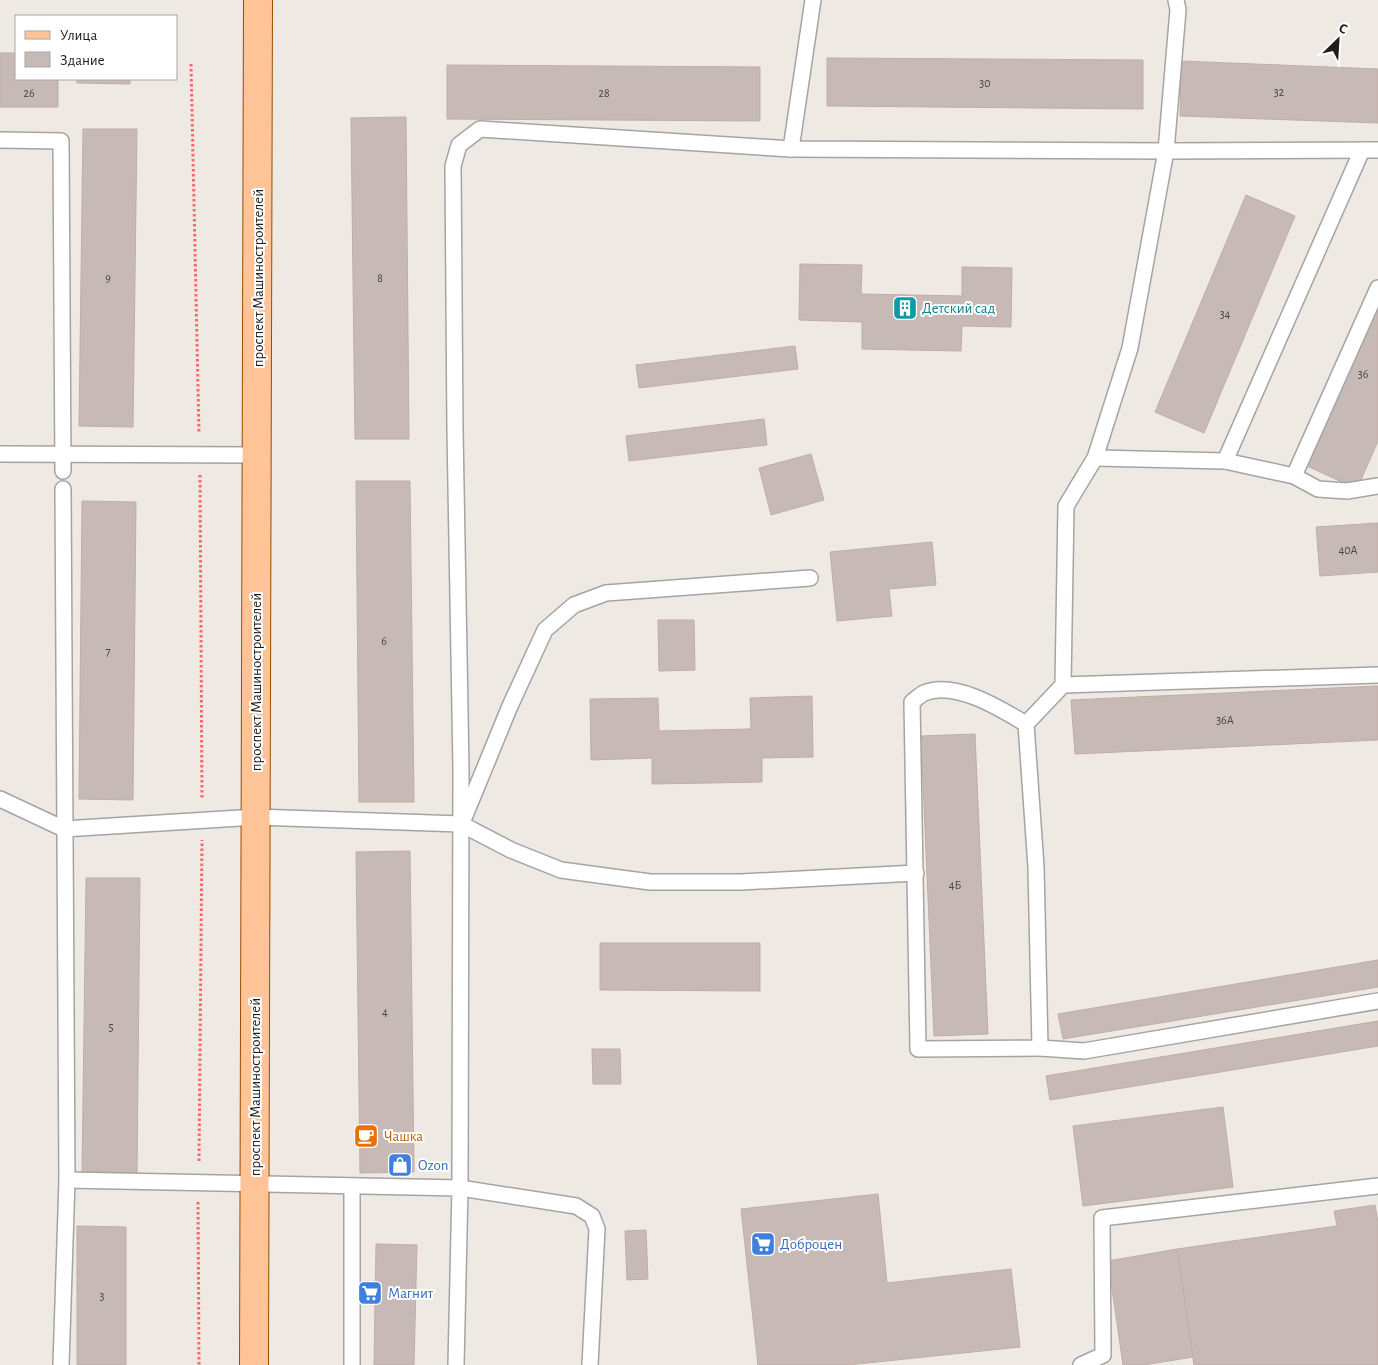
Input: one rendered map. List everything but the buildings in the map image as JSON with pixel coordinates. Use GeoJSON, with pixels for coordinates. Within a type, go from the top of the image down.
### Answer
{"type":"FeatureCollection","features":[{"type":"Feature","properties":{"kind":"main road","name":"проспект Машиностроителей"},"geometry":{"type":"LineString","coordinates":[[254,1365],[258,0]]}},
{"type":"Feature","properties":{"kind":"lane"},"geometry":{"type":"LineString","coordinates":[[792,149],[813,0]]}},
{"type":"Feature","properties":{"kind":"lane"},"geometry":{"type":"LineString","coordinates":[[1040,1048],[1036,867],[1026,724],[1063,684],[1066,506],[1095,458],[1130,348],[1166,152],[1178,10],[1176,0]]}},
{"type":"Feature","properties":{"kind":"lane"},"geometry":{"type":"LineString","coordinates":[[456,1365],[460,1188],[461,824],[453,166],[459,145],[480,129],[792,149],[1166,152],[1378,150]]}},
{"type":"Feature","properties":{"kind":"lane"},"geometry":{"type":"LineString","coordinates":[[0,140],[61,141],[62,471]]}},
{"type":"Feature","properties":{"kind":"lane"},"geometry":{"type":"LineString","coordinates":[[1225,461],[1362,150]]}},
{"type":"Feature","properties":{"kind":"lane"},"geometry":{"type":"LineString","coordinates":[[1294,476],[1378,288]]}},
{"type":"Feature","properties":{"kind":"lane"},"geometry":{"type":"LineString","coordinates":[[0,454],[257,455]]}},
{"type":"Feature","properties":{"kind":"lane"},"geometry":{"type":"LineString","coordinates":[[1095,458],[1225,461],[1294,476],[1318,489],[1347,491],[1378,486]]}},
{"type":"Feature","properties":{"kind":"lane"},"geometry":{"type":"LineString","coordinates":[[60,1365],[67,1180],[63,489]]}},
{"type":"Feature","properties":{"kind":"lane"},"geometry":{"type":"LineString","coordinates":[[461,824],[510,706],[545,630],[574,604],[606,593],[810,578]]}},
{"type":"Feature","properties":{"kind":"lane"},"geometry":{"type":"LineString","coordinates":[[1063,684],[1378,675]]}},
{"type":"Feature","properties":{"kind":"lane"},"geometry":{"type":"LineString","coordinates":[[1026,724],[978,697],[939,690],[924,693],[912,702],[918,1049],[1040,1048],[1084,1051],[1378,1001]]}},
{"type":"Feature","properties":{"kind":"lane"},"geometry":{"type":"LineString","coordinates":[[0,799],[64,829],[256,817],[461,824],[511,850],[561,870],[650,882],[741,882],[916,873]]}},
{"type":"Feature","properties":{"kind":"lane"},"geometry":{"type":"LineString","coordinates":[[67,1180],[460,1188],[576,1206],[592,1216],[597,1229],[590,1365]]}},
{"type":"Feature","properties":{"kind":"lane"},"geometry":{"type":"LineString","coordinates":[[352,1186],[352,1365]]}},
{"type":"Feature","properties":{"kind":"lane"},"geometry":{"type":"LineString","coordinates":[[1081,1365],[1103,1355],[1102,1218],[1378,1186]]}},
{"type":"Feature","properties":{"kind":"path"},"geometry":{"type":"LineString","coordinates":[[191,64],[200,454],[203,820],[198,1183],[199,1365]]}},
{"type":"Feature","properties":{"kind":"place","name":"Детский сад"},"geometry":{"type":"Point","coordinates":[905,308]}},
{"type":"Feature","properties":{"kind":"place","name":"Чашка"},"geometry":{"type":"Point","coordinates":[366,1136]}},
{"type":"Feature","properties":{"kind":"place","name":"Ozon"},"geometry":{"type":"Point","coordinates":[400,1165]}},
{"type":"Feature","properties":{"kind":"place","name":"Доброцен"},"geometry":{"type":"Point","coordinates":[763,1244]}},
{"type":"Feature","properties":{"kind":"place","name":"Магнит"},"geometry":{"type":"Point","coordinates":[370,1293]}}]}
